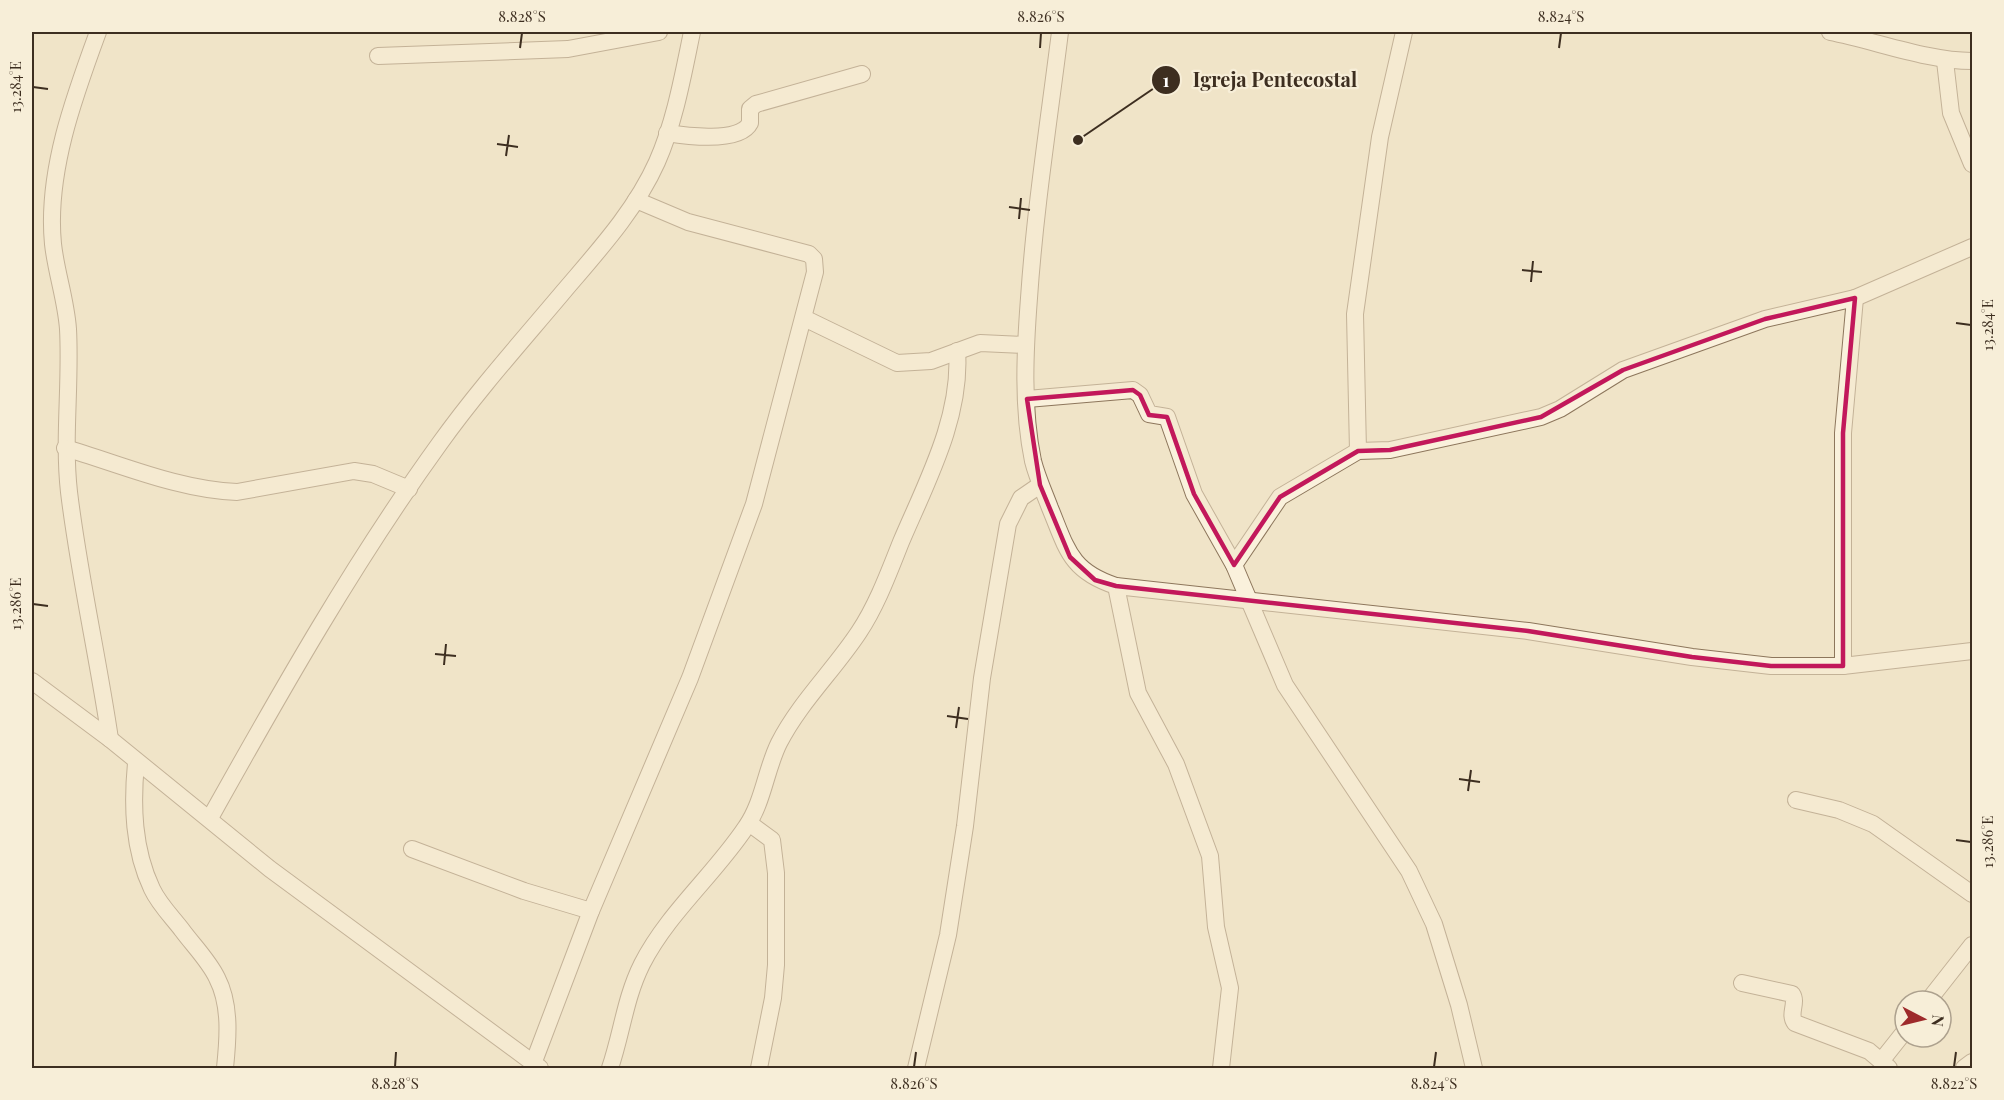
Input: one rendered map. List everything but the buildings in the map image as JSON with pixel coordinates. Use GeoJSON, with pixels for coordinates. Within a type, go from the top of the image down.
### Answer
{"type":"FeatureCollection","features":[{"type":"Feature","properties":{"kind":"street"},"geometry":{"type":"LineString","coordinates":[[98,32],[72,110],[58,165],[52,206],[53,243],[68,328],[65,448],[85,598],[100,672],[110,739]]}},
{"type":"Feature","properties":{"kind":"street"},"geometry":{"type":"LineString","coordinates":[[378,56],[568,49],[659,32]]}},
{"type":"Feature","properties":{"kind":"street"},"geometry":{"type":"LineString","coordinates":[[210,818],[283,687],[409,489],[500,365],[606,242],[636,200],[656,163],[667,133],[692,32]]}},
{"type":"Feature","properties":{"kind":"street"},"geometry":{"type":"LineString","coordinates":[[1060,32],[1032,255],[1025,345],[1029,438],[1040,485],[1070,557],[1095,579],[1116,586],[1528,631],[1692,657],[1771,666],[1843,666],[1972,651]]}},
{"type":"Feature","properties":{"kind":"street"},"geometry":{"type":"LineString","coordinates":[[1358,452],[1355,314],[1380,137],[1404,32]]}},
{"type":"Feature","properties":{"kind":"street"},"geometry":{"type":"LineString","coordinates":[[1830,32],[1945,61],[1972,61]]}},
{"type":"Feature","properties":{"kind":"street"},"geometry":{"type":"LineString","coordinates":[[1945,61],[1951,113],[1972,164]]}},
{"type":"Feature","properties":{"kind":"street"},"geometry":{"type":"LineString","coordinates":[[667,133],[700,138],[745,130],[750,123],[750,109],[756,104],[862,74]]}},
{"type":"Feature","properties":{"kind":"street"},"geometry":{"type":"LineString","coordinates":[[32,681],[110,739],[136,763],[210,818],[270,869],[536,1066],[591,911],[690,678],[744,534],[815,272],[813,259],[809,254],[688,222],[636,200]]}},
{"type":"Feature","properties":{"kind":"street"},"geometry":{"type":"LineString","coordinates":[[1234,565],[1280,497],[1358,452],[1390,450],[1541,417],[1560,409],[1623,370],[1765,320],[1855,298],[1972,247]]}},
{"type":"Feature","properties":{"kind":"street"},"geometry":{"type":"LineString","coordinates":[[1843,666],[1843,434],[1855,298]]}},
{"type":"Feature","properties":{"kind":"street"},"geometry":{"type":"LineString","coordinates":[[804,318],[897,363],[931,361],[980,343],[1025,345]]}},
{"type":"Feature","properties":{"kind":"street"},"geometry":{"type":"LineString","coordinates":[[610,1068],[628,994],[642,963],[659,935],[749,823],[779,744],[795,715],[860,630],[888,573],[950,418],[957,376],[957,351]]}},
{"type":"Feature","properties":{"kind":"street"},"geometry":{"type":"LineString","coordinates":[[1027,399],[1133,390],[1138,392],[1149,414],[1167,417],[1194,494],[1234,565],[1285,684],[1409,872],[1434,924],[1459,1005],[1474,1068]]}},
{"type":"Feature","properties":{"kind":"street"},"geometry":{"type":"LineString","coordinates":[[65,448],[166,478],[224,491],[237,492],[354,471],[373,474],[409,489]]}},
{"type":"Feature","properties":{"kind":"street"},"geometry":{"type":"LineString","coordinates":[[916,1068],[948,935],[965,826],[982,678],[1008,524],[1021,498],[1040,485]]}},
{"type":"Feature","properties":{"kind":"street"},"geometry":{"type":"LineString","coordinates":[[1116,586],[1138,693],[1176,764],[1210,856],[1216,927],[1230,988],[1221,1068]]}},
{"type":"Feature","properties":{"kind":"street"},"geometry":{"type":"LineString","coordinates":[[136,763],[133,802],[136,836],[145,871],[153,891],[218,978],[225,1003],[228,1037],[225,1068]]}},
{"type":"Feature","properties":{"kind":"street"},"geometry":{"type":"LineString","coordinates":[[1796,800],[1839,810],[1873,824],[1972,894]]}},
{"type":"Feature","properties":{"kind":"street"},"geometry":{"type":"LineString","coordinates":[[749,823],[772,840],[776,873],[773,998],[759,1068]]}},
{"type":"Feature","properties":{"kind":"street"},"geometry":{"type":"LineString","coordinates":[[412,849],[524,891],[591,911]]}},
{"type":"Feature","properties":{"kind":"street"},"geometry":{"type":"LineString","coordinates":[[1937,989],[1972,945]]}},
{"type":"Feature","properties":{"kind":"street"},"geometry":{"type":"LineString","coordinates":[[1742,983],[1792,994],[1795,1000],[1792,1020],[1795,1023],[1851,1042],[1886,1064],[1894,1049]]}},
{"type":"Feature","properties":{"kind":"street"},"geometry":{"type":"LineString","coordinates":[[1964,1068],[1972,1062]]}},
{"type":"Feature","properties":{"kind":"highlighted area"},"geometry":{"type":"Polygon","coordinates":[[[1855,298],[1843,433],[1843,666],[1771,666],[1692,657],[1528,631],[1116,586],[1095,580],[1070,557],[1040,485],[1027,399],[1133,390],[1140,395],[1149,415],[1167,417],[1194,494],[1234,565],[1280,497],[1358,451],[1390,450],[1541,417],[1623,370],[1765,319],[1855,298]]]}},
{"type":"Feature","properties":{"kind":"place","name":"Igreja Pentecostal"},"geometry":{"type":"Point","coordinates":[1078,140]}}]}
